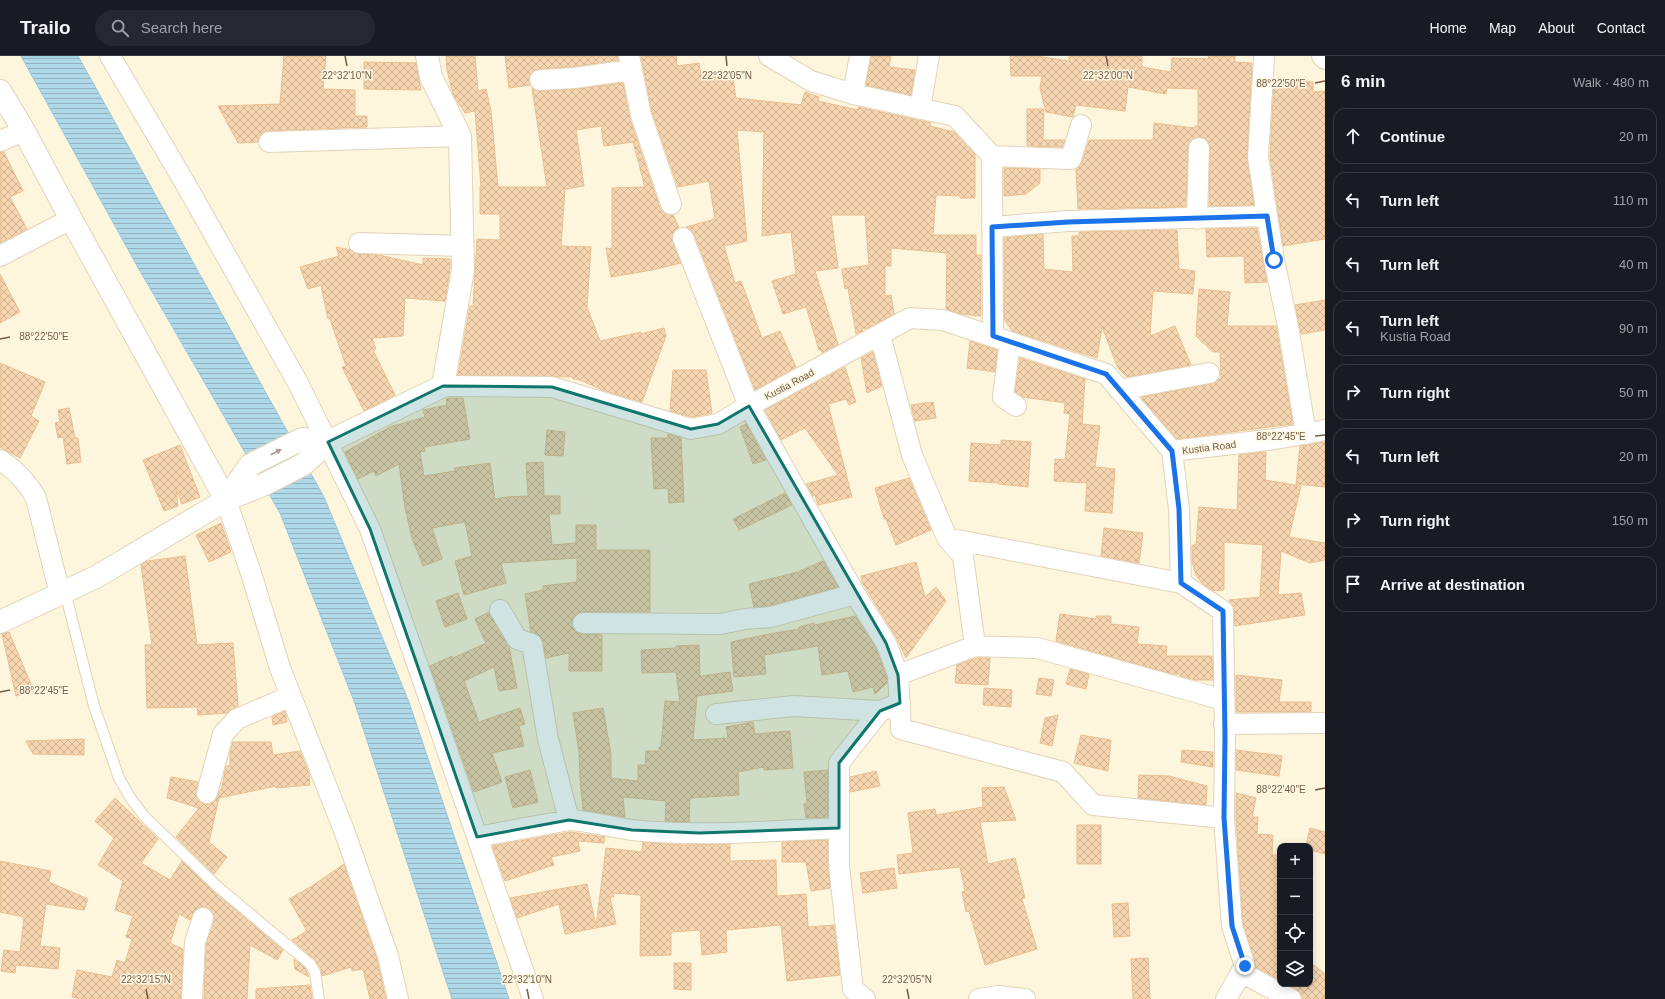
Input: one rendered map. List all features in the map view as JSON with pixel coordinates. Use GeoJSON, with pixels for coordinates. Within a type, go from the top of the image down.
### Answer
{"type":"FeatureCollection","features":[{"type":"Feature","properties":{"kind":"street"},"geometry":{"type":"LineString","coordinates":[[110,56],[186,183],[298,383],[370,529],[533,999]]}},
{"type":"Feature","properties":{"kind":"street"},"geometry":{"type":"LineString","coordinates":[[0,622],[96,577],[226,500],[265,484],[304,464],[328,442],[443,386],[463,270],[460,136],[431,77],[427,56]]}},
{"type":"Feature","properties":{"kind":"street"},"geometry":{"type":"LineString","coordinates":[[769,56],[811,81],[853,94],[955,116],[992,156],[992,227],[1002,340],[1003,397],[1016,406]]}},
{"type":"Feature","properties":{"kind":"street"},"geometry":{"type":"LineString","coordinates":[[853,94],[860,56]]}},
{"type":"Feature","properties":{"kind":"street"},"geometry":{"type":"LineString","coordinates":[[920,109],[929,56]]}},
{"type":"Feature","properties":{"kind":"street"},"geometry":{"type":"LineString","coordinates":[[1322,56],[1325,59]]}},
{"type":"Feature","properties":{"kind":"street"},"geometry":{"type":"LineString","coordinates":[[1264,58],[1258,157],[1267,216],[1316,432]]}},
{"type":"Feature","properties":{"kind":"street"},"geometry":{"type":"LineString","coordinates":[[540,80],[574,78],[630,63],[641,115],[671,204]]}},
{"type":"Feature","properties":{"kind":"street"},"geometry":{"type":"LineString","coordinates":[[0,91],[24,131],[226,500],[251,573],[280,668],[345,833],[388,956],[398,999]]}},
{"type":"Feature","properties":{"kind":"street"},"geometry":{"type":"LineString","coordinates":[[992,156],[1071,159],[1081,125]]}},
{"type":"Feature","properties":{"kind":"street"},"geometry":{"type":"LineString","coordinates":[[0,142],[24,131]]}},
{"type":"Feature","properties":{"kind":"street"},"geometry":{"type":"LineString","coordinates":[[269,142],[460,136]]}},
{"type":"Feature","properties":{"kind":"street"},"geometry":{"type":"LineString","coordinates":[[1198,219],[1199,148]]}},
{"type":"Feature","properties":{"kind":"street"},"geometry":{"type":"LineString","coordinates":[[992,227],[1068,222],[1267,216]]}},
{"type":"Feature","properties":{"kind":"street"},"geometry":{"type":"LineString","coordinates":[[0,256],[71,219]]}},
{"type":"Feature","properties":{"kind":"street"},"geometry":{"type":"LineString","coordinates":[[683,238],[749,406],[855,594],[886,643],[898,675],[901,729],[1063,772],[1093,805],[1224,818]]}},
{"type":"Feature","properties":{"kind":"street"},"geometry":{"type":"LineString","coordinates":[[359,242],[462,246]]}},
{"type":"Feature","properties":{"kind":"street","name":"Kustia Road"},"geometry":{"type":"LineString","coordinates":[[443,386],[552,387],[691,429],[718,424],[910,318],[943,320],[1106,374],[1172,451],[1316,432]]}},
{"type":"Feature","properties":{"kind":"street"},"geometry":{"type":"LineString","coordinates":[[880,335],[912,455],[947,538],[964,556],[975,646]]}},
{"type":"Feature","properties":{"kind":"street"},"geometry":{"type":"LineString","coordinates":[[1119,390],[1209,373]]}},
{"type":"Feature","properties":{"kind":"street"},"geometry":{"type":"LineString","coordinates":[[226,500],[250,465],[302,439],[328,442]]}},
{"type":"Feature","properties":{"kind":"street"},"geometry":{"type":"LineString","coordinates":[[1172,451],[1179,509],[1181,583]]}},
{"type":"Feature","properties":{"kind":"street"},"geometry":{"type":"LineString","coordinates":[[0,460],[12,468],[29,485],[36,498],[63,593]]}},
{"type":"Feature","properties":{"kind":"street"},"geometry":{"type":"LineString","coordinates":[[947,538],[1181,583],[1223,611],[1224,818],[1232,926],[1245,966],[1229,997]]}},
{"type":"Feature","properties":{"kind":"street"},"geometry":{"type":"LineString","coordinates":[[583,623],[720,624],[745,619],[772,617],[855,594]]}},
{"type":"Feature","properties":{"kind":"street"},"geometry":{"type":"LineString","coordinates":[[500,610],[517,639],[532,644],[548,739],[569,820]]}},
{"type":"Feature","properties":{"kind":"street"},"geometry":{"type":"LineString","coordinates":[[898,675],[975,646],[1037,648],[1224,700]]}},
{"type":"Feature","properties":{"kind":"street"},"geometry":{"type":"LineString","coordinates":[[207,793],[223,734],[236,719],[292,696]]}},
{"type":"Feature","properties":{"kind":"street"},"geometry":{"type":"LineString","coordinates":[[716,714],[794,706],[880,711],[900,704]]}},
{"type":"Feature","properties":{"kind":"street"},"geometry":{"type":"LineString","coordinates":[[865,999],[853,989],[839,866],[839,763],[880,711]]}},
{"type":"Feature","properties":{"kind":"street"},"geometry":{"type":"LineString","coordinates":[[1224,724],[1325,723]]}},
{"type":"Feature","properties":{"kind":"street"},"geometry":{"type":"LineString","coordinates":[[477,837],[569,820],[583,820],[632,830],[699,833],[839,828]]}},
{"type":"Feature","properties":{"kind":"street"},"geometry":{"type":"LineString","coordinates":[[192,999],[195,942],[203,918]]}},
{"type":"Feature","properties":{"kind":"street"},"geometry":{"type":"LineString","coordinates":[[1242,972],[1291,999]]}},
{"type":"Feature","properties":{"kind":"street"},"geometry":{"type":"LineString","coordinates":[[979,999],[998,996],[1025,999]]}},
{"type":"Feature","properties":{"kind":"lane"},"geometry":{"type":"LineString","coordinates":[[63,593],[94,706],[119,778],[131,799],[145,817],[218,887],[310,964],[315,972],[319,999]]}},
{"type":"Feature","properties":{"kind":"highlighted area"},"geometry":{"type":"Polygon","coordinates":[[[443,386],[552,387],[691,429],[718,424],[749,406],[886,643],[898,675],[900,703],[880,711],[839,763],[839,828],[699,833],[632,830],[569,820],[477,837],[370,529],[328,442],[443,386]]]}},
{"type":"Feature","properties":{"kind":"water"},"geometry":{"type":"Polygon","coordinates":[[[21,56],[78,56],[324,497],[409,702],[509,999],[452,999],[354,701],[280,513],[136,264],[21,56]]]}},
{"type":"Feature","properties":{"kind":"building"},"geometry":{"type":"Polygon","coordinates":[[[284,56],[326,56],[323,89],[355,90],[355,116],[367,116],[367,127],[269,131],[263,132],[259,136],[258,142],[238,143],[218,106],[280,104],[284,56]]]}},
{"type":"Feature","properties":{"kind":"building"},"geometry":{"type":"Polygon","coordinates":[[[446,56],[475,56],[478,91],[486,89],[491,111],[498,187],[547,187],[532,88],[541,91],[576,89],[623,83],[630,119],[660,208],[664,213],[673,215],[679,227],[674,231],[672,237],[681,263],[611,277],[606,248],[612,249],[612,188],[645,187],[633,142],[604,146],[601,126],[576,130],[584,186],[565,189],[561,246],[591,247],[587,307],[600,341],[641,332],[641,334],[664,328],[666,336],[642,402],[602,390],[580,380],[573,379],[573,377],[458,375],[470,306],[473,306],[477,239],[500,240],[500,214],[480,214],[481,187],[475,111],[465,113],[453,94],[447,70],[446,56]]]}},
{"type":"Feature","properties":{"kind":"building"},"geometry":{"type":"Polygon","coordinates":[[[505,56],[618,56],[618,60],[573,67],[534,70],[530,75],[530,85],[509,88],[505,56]]]}},
{"type":"Feature","properties":{"kind":"building"},"geometry":{"type":"Polygon","coordinates":[[[641,56],[676,56],[677,66],[699,63],[701,76],[732,72],[736,98],[801,105],[805,92],[819,97],[818,101],[858,110],[858,107],[931,123],[930,126],[954,132],[975,154],[975,198],[936,195],[933,235],[976,235],[976,255],[981,255],[981,316],[960,314],[946,309],[947,253],[891,248],[891,266],[885,266],[885,296],[891,295],[894,314],[869,328],[861,329],[863,331],[856,334],[848,288],[845,289],[842,269],[869,265],[865,215],[831,215],[838,268],[815,271],[838,344],[822,353],[821,350],[819,350],[806,307],[783,314],[772,281],[796,274],[791,232],[762,236],[764,132],[737,130],[747,241],[724,246],[735,283],[741,281],[762,338],[780,331],[796,367],[755,390],[694,234],[686,227],[715,219],[709,181],[678,187],[652,112],[641,56]]]}},
{"type":"Feature","properties":{"kind":"building"},"geometry":{"type":"Polygon","coordinates":[[[871,56],[891,56],[889,67],[915,70],[911,95],[866,85],[871,56]]]}},
{"type":"Feature","properties":{"kind":"building"},"geometry":{"type":"Polygon","coordinates":[[[1010,56],[1037,56],[1069,61],[1069,56],[1142,56],[1142,67],[1171,72],[1172,58],[1209,59],[1208,56],[1235,56],[1235,62],[1252,63],[1247,156],[1254,205],[1209,206],[1210,148],[1209,143],[1205,138],[1199,137],[1194,138],[1189,142],[1188,147],[1186,207],[1078,209],[1076,169],[1082,163],[1089,140],[1153,140],[1154,123],[1195,128],[1195,126],[1198,126],[1198,89],[1167,88],[1166,94],[1128,87],[1125,111],[1076,105],[1073,117],[1046,112],[1040,88],[1042,76],[1011,76],[1010,56]]]}},
{"type":"Feature","properties":{"kind":"building"},"geometry":{"type":"Polygon","coordinates":[[[364,62],[416,63],[421,90],[364,89],[364,62]]]}},
{"type":"Feature","properties":{"kind":"building"},"geometry":{"type":"Polygon","coordinates":[[[1274,80],[1313,82],[1313,92],[1325,91],[1325,239],[1283,246],[1270,156],[1274,80]]]}},
{"type":"Feature","properties":{"kind":"building"},"geometry":{"type":"Polygon","coordinates":[[[1027,109],[1044,109],[1043,140],[1065,140],[1062,147],[1027,146],[1027,109]]]}},
{"type":"Feature","properties":{"kind":"building"},"geometry":{"type":"Polygon","coordinates":[[[0,152],[4,152],[23,191],[10,197],[27,229],[0,243],[0,152]]]}},
{"type":"Feature","properties":{"kind":"building"},"geometry":{"type":"Polygon","coordinates":[[[1004,168],[1040,169],[1040,183],[1026,194],[1004,196],[1004,168]]]}},
{"type":"Feature","properties":{"kind":"building"},"geometry":{"type":"Polygon","coordinates":[[[1257,228],[1267,282],[1245,283],[1244,256],[1207,257],[1206,229],[1257,228]]]}},
{"type":"Feature","properties":{"kind":"building"},"geometry":{"type":"Polygon","coordinates":[[[1177,230],[1179,269],[1195,271],[1193,294],[1153,291],[1150,336],[1175,326],[1191,365],[1127,377],[1118,368],[1102,327],[1097,358],[1012,331],[1004,319],[1004,238],[1043,234],[1044,269],[1073,272],[1072,236],[1079,236],[1079,232],[1177,230]]]}},
{"type":"Feature","properties":{"kind":"building"},"geometry":{"type":"Polygon","coordinates":[[[336,247],[351,250],[358,254],[379,255],[423,265],[423,258],[450,259],[445,301],[405,298],[403,336],[372,338],[376,349],[373,350],[395,395],[364,411],[342,367],[346,366],[330,319],[328,319],[321,285],[308,289],[300,267],[339,256],[336,247]]]}},
{"type":"Feature","properties":{"kind":"building"},"geometry":{"type":"Polygon","coordinates":[[[0,274],[20,312],[0,323],[0,274]]]}},
{"type":"Feature","properties":{"kind":"building"},"geometry":{"type":"Polygon","coordinates":[[[1199,289],[1230,292],[1227,326],[1276,326],[1293,424],[1177,439],[1142,399],[1142,397],[1211,384],[1221,378],[1220,352],[1213,352],[1196,336],[1199,289]]]}},
{"type":"Feature","properties":{"kind":"building"},"geometry":{"type":"Polygon","coordinates":[[[1325,300],[1325,330],[1301,334],[1295,305],[1325,300]]]}},
{"type":"Feature","properties":{"kind":"building"},"geometry":{"type":"Polygon","coordinates":[[[970,341],[997,350],[995,372],[967,368],[970,341]]]}},
{"type":"Feature","properties":{"kind":"building"},"geometry":{"type":"Polygon","coordinates":[[[873,352],[882,386],[867,393],[861,358],[873,352]]]}},
{"type":"Feature","properties":{"kind":"building"},"geometry":{"type":"Polygon","coordinates":[[[1020,358],[1085,379],[1082,424],[1100,426],[1095,467],[1115,469],[1112,513],[1085,511],[1087,483],[1054,481],[1055,459],[1065,460],[1070,414],[1064,413],[1065,403],[1023,397],[1015,392],[1020,358]]]}},
{"type":"Feature","properties":{"kind":"building"},"geometry":{"type":"Polygon","coordinates":[[[0,363],[45,382],[31,416],[39,421],[20,458],[0,447],[0,363]]]}},
{"type":"Feature","properties":{"kind":"building"},"geometry":{"type":"Polygon","coordinates":[[[845,367],[856,402],[849,405],[846,399],[828,404],[852,497],[818,505],[815,495],[813,496],[806,484],[838,475],[805,428],[781,440],[765,410],[845,367]]]}},
{"type":"Feature","properties":{"kind":"building"},"geometry":{"type":"Polygon","coordinates":[[[673,370],[706,370],[712,413],[692,417],[670,411],[673,370]]]}},
{"type":"Feature","properties":{"kind":"building"},"geometry":{"type":"Polygon","coordinates":[[[463,398],[470,439],[424,447],[425,451],[420,452],[424,476],[455,471],[454,468],[490,463],[495,499],[528,496],[526,463],[543,462],[544,496],[560,496],[560,514],[549,514],[552,545],[576,543],[576,525],[596,525],[596,550],[650,550],[650,612],[583,612],[577,613],[573,618],[573,628],[578,633],[602,635],[602,671],[569,671],[569,653],[546,658],[541,637],[531,632],[525,594],[543,590],[543,586],[577,582],[577,558],[501,563],[506,583],[464,595],[455,561],[472,556],[465,522],[432,528],[442,559],[423,566],[412,538],[405,508],[399,464],[376,476],[374,471],[358,479],[345,452],[390,427],[425,417],[423,410],[447,405],[446,399],[463,398]]]}},
{"type":"Feature","properties":{"kind":"building"},"geometry":{"type":"Polygon","coordinates":[[[933,402],[936,418],[915,421],[911,405],[933,402]]]}},
{"type":"Feature","properties":{"kind":"building"},"geometry":{"type":"Polygon","coordinates":[[[69,408],[75,438],[78,438],[81,462],[67,464],[63,437],[58,438],[55,423],[60,422],[58,410],[69,408]]]}},
{"type":"Feature","properties":{"kind":"building"},"geometry":{"type":"Polygon","coordinates":[[[746,424],[766,460],[753,464],[740,427],[746,424]]]}},
{"type":"Feature","properties":{"kind":"building"},"geometry":{"type":"Polygon","coordinates":[[[547,430],[565,432],[563,456],[545,455],[547,430]]]}},
{"type":"Feature","properties":{"kind":"building"},"geometry":{"type":"Polygon","coordinates":[[[668,434],[681,438],[684,502],[669,503],[668,488],[654,489],[651,438],[668,438],[668,434]]]}},
{"type":"Feature","properties":{"kind":"building"},"geometry":{"type":"Polygon","coordinates":[[[1001,440],[1031,442],[1028,487],[969,481],[971,443],[1001,445],[1001,440]]]}},
{"type":"Feature","properties":{"kind":"building"},"geometry":{"type":"Polygon","coordinates":[[[1325,442],[1325,487],[1296,484],[1300,446],[1325,442]]]}},
{"type":"Feature","properties":{"kind":"building"},"geometry":{"type":"Polygon","coordinates":[[[180,445],[200,497],[182,504],[176,490],[178,506],[164,511],[143,460],[180,445]]]}},
{"type":"Feature","properties":{"kind":"building"},"geometry":{"type":"Polygon","coordinates":[[[1266,452],[1265,480],[1301,486],[1289,537],[1325,543],[1325,560],[1310,563],[1281,551],[1278,595],[1301,593],[1305,615],[1235,626],[1234,610],[1229,600],[1260,597],[1263,545],[1224,542],[1224,590],[1213,591],[1202,583],[1196,575],[1192,562],[1192,545],[1196,545],[1199,507],[1237,510],[1239,455],[1266,452]]]}},
{"type":"Feature","properties":{"kind":"building"},"geometry":{"type":"Polygon","coordinates":[[[909,478],[931,530],[896,545],[886,519],[884,519],[875,488],[909,478]]]}},
{"type":"Feature","properties":{"kind":"building"},"geometry":{"type":"Polygon","coordinates":[[[785,493],[792,505],[739,530],[733,519],[785,493]]]}},
{"type":"Feature","properties":{"kind":"building"},"geometry":{"type":"Polygon","coordinates":[[[221,523],[231,552],[209,562],[196,535],[221,523]]]}},
{"type":"Feature","properties":{"kind":"building"},"geometry":{"type":"Polygon","coordinates":[[[1104,528],[1143,533],[1139,563],[1101,556],[1104,528]]]}},
{"type":"Feature","properties":{"kind":"building"},"geometry":{"type":"Polygon","coordinates":[[[185,556],[197,645],[233,643],[238,706],[227,713],[198,715],[197,707],[147,708],[145,645],[152,645],[141,565],[147,561],[185,556]]]}},
{"type":"Feature","properties":{"kind":"building"},"geometry":{"type":"Polygon","coordinates":[[[823,561],[838,587],[769,606],[754,607],[749,584],[798,572],[823,561]]]}},
{"type":"Feature","properties":{"kind":"building"},"geometry":{"type":"Polygon","coordinates":[[[916,562],[925,597],[936,587],[946,601],[906,658],[896,637],[862,582],[861,576],[916,562]]]}},
{"type":"Feature","properties":{"kind":"building"},"geometry":{"type":"Polygon","coordinates":[[[458,593],[467,619],[445,627],[436,601],[458,593]]]}},
{"type":"Feature","properties":{"kind":"building"},"geometry":{"type":"Polygon","coordinates":[[[489,612],[509,646],[517,688],[499,691],[494,667],[464,681],[479,722],[520,708],[525,724],[519,726],[524,746],[492,753],[502,782],[474,792],[430,666],[452,656],[453,658],[486,643],[475,619],[489,612]]]}},
{"type":"Feature","properties":{"kind":"building"},"geometry":{"type":"Polygon","coordinates":[[[1060,614],[1096,619],[1096,616],[1111,616],[1111,624],[1139,627],[1137,644],[1167,646],[1166,656],[1212,656],[1213,680],[1196,680],[1180,676],[1180,674],[1172,674],[1056,641],[1060,614]]]}},
{"type":"Feature","properties":{"kind":"building"},"geometry":{"type":"Polygon","coordinates":[[[855,616],[876,648],[887,677],[887,683],[875,694],[873,687],[853,692],[848,671],[822,675],[818,646],[764,655],[766,674],[734,677],[731,642],[799,629],[799,627],[814,623],[815,625],[855,616]]]}},
{"type":"Feature","properties":{"kind":"building"},"geometry":{"type":"Polygon","coordinates":[[[9,632],[34,691],[16,696],[2,634],[9,632]]]}},
{"type":"Feature","properties":{"kind":"building"},"geometry":{"type":"Polygon","coordinates":[[[699,645],[700,676],[730,672],[733,691],[697,696],[693,740],[728,738],[726,727],[753,722],[755,734],[790,731],[793,768],[764,770],[764,767],[738,772],[739,795],[690,798],[689,822],[665,821],[666,801],[623,797],[625,817],[583,810],[579,752],[573,713],[603,708],[611,754],[611,778],[638,781],[638,765],[645,765],[646,751],[659,751],[659,747],[661,747],[665,701],[680,702],[676,672],[642,673],[641,650],[699,645]]]}},
{"type":"Feature","properties":{"kind":"building"},"geometry":{"type":"Polygon","coordinates":[[[977,658],[990,658],[988,685],[955,683],[957,665],[977,658]]]}},
{"type":"Feature","properties":{"kind":"building"},"geometry":{"type":"Polygon","coordinates":[[[1070,669],[1089,674],[1086,689],[1066,684],[1070,669]]]}},
{"type":"Feature","properties":{"kind":"building"},"geometry":{"type":"Polygon","coordinates":[[[1236,675],[1282,680],[1279,702],[1311,702],[1311,712],[1236,712],[1236,675]]]}},
{"type":"Feature","properties":{"kind":"building"},"geometry":{"type":"Polygon","coordinates":[[[1039,678],[1054,680],[1051,696],[1036,694],[1039,678]]]}},
{"type":"Feature","properties":{"kind":"building"},"geometry":{"type":"Polygon","coordinates":[[[984,688],[1012,690],[1011,707],[983,705],[984,688]]]}},
{"type":"Feature","properties":{"kind":"building"},"geometry":{"type":"Polygon","coordinates":[[[285,711],[287,722],[273,725],[272,717],[285,711]]]}},
{"type":"Feature","properties":{"kind":"building"},"geometry":{"type":"Polygon","coordinates":[[[1058,715],[1052,746],[1040,743],[1045,718],[1058,715]]]}},
{"type":"Feature","properties":{"kind":"building"},"geometry":{"type":"Polygon","coordinates":[[[1081,735],[1111,740],[1108,771],[1074,763],[1081,735]]]}},
{"type":"Feature","properties":{"kind":"building"},"geometry":{"type":"Polygon","coordinates":[[[84,739],[84,755],[33,754],[26,741],[84,739]]]}},
{"type":"Feature","properties":{"kind":"building"},"geometry":{"type":"Polygon","coordinates":[[[233,742],[271,742],[273,755],[300,751],[309,774],[310,785],[276,788],[276,786],[219,798],[209,842],[227,857],[214,874],[176,837],[199,808],[167,798],[171,777],[198,782],[196,796],[199,801],[204,804],[210,804],[215,801],[222,787],[226,766],[230,766],[230,752],[233,742]]]}},
{"type":"Feature","properties":{"kind":"building"},"geometry":{"type":"Polygon","coordinates":[[[1182,750],[1213,752],[1213,767],[1181,762],[1182,750]]]}},
{"type":"Feature","properties":{"kind":"building"},"geometry":{"type":"Polygon","coordinates":[[[1236,750],[1282,756],[1279,776],[1236,770],[1236,750]]]}},
{"type":"Feature","properties":{"kind":"building"},"geometry":{"type":"Polygon","coordinates":[[[530,770],[538,802],[513,808],[505,777],[530,770]]]}},
{"type":"Feature","properties":{"kind":"building"},"geometry":{"type":"Polygon","coordinates":[[[828,770],[828,817],[806,818],[804,804],[807,803],[804,772],[828,770]]]}},
{"type":"Feature","properties":{"kind":"building"},"geometry":{"type":"Polygon","coordinates":[[[876,771],[880,786],[850,792],[850,777],[876,771]]]}},
{"type":"Feature","properties":{"kind":"building"},"geometry":{"type":"Polygon","coordinates":[[[1139,775],[1169,776],[1207,786],[1206,805],[1138,798],[1139,775]]]}},
{"type":"Feature","properties":{"kind":"building"},"geometry":{"type":"Polygon","coordinates":[[[1004,787],[1016,820],[980,822],[988,864],[1015,858],[1025,898],[1022,899],[1037,949],[985,965],[969,911],[966,912],[962,892],[965,891],[960,867],[899,874],[897,855],[913,853],[908,813],[935,809],[936,815],[983,807],[982,788],[1004,787]]]}},
{"type":"Feature","properties":{"kind":"building"},"geometry":{"type":"Polygon","coordinates":[[[1236,793],[1256,798],[1252,817],[1258,817],[1257,834],[1273,835],[1272,855],[1277,855],[1277,978],[1256,967],[1243,924],[1236,818],[1236,793]]]}},
{"type":"Feature","properties":{"kind":"building"},"geometry":{"type":"Polygon","coordinates":[[[115,798],[158,839],[141,863],[170,880],[182,861],[214,892],[283,950],[277,960],[250,945],[247,999],[204,999],[206,944],[214,916],[211,910],[207,907],[201,907],[195,910],[190,920],[179,914],[170,943],[183,949],[181,999],[82,999],[72,997],[77,970],[112,977],[117,960],[125,963],[132,939],[126,937],[133,916],[115,910],[123,881],[98,865],[114,838],[95,821],[115,798]]]}},
{"type":"Feature","properties":{"kind":"building"},"geometry":{"type":"Polygon","coordinates":[[[1077,825],[1101,825],[1101,864],[1077,864],[1077,825]]]}},
{"type":"Feature","properties":{"kind":"building"},"geometry":{"type":"Polygon","coordinates":[[[1310,828],[1325,832],[1325,854],[1313,851],[1313,843],[1307,843],[1310,828]]]}},
{"type":"Feature","properties":{"kind":"building"},"geometry":{"type":"Polygon","coordinates":[[[570,832],[605,837],[604,843],[578,841],[580,851],[551,857],[554,865],[505,881],[492,846],[570,832]]]}},
{"type":"Feature","properties":{"kind":"building"},"geometry":{"type":"Polygon","coordinates":[[[828,840],[830,888],[811,891],[806,862],[782,862],[782,842],[828,840]]]}},
{"type":"Feature","properties":{"kind":"building"},"geometry":{"type":"Polygon","coordinates":[[[643,842],[683,845],[730,844],[730,861],[776,860],[777,896],[806,894],[808,927],[834,925],[840,975],[787,981],[781,925],[726,930],[727,952],[702,955],[700,930],[672,932],[671,955],[640,956],[641,895],[613,893],[614,897],[610,897],[616,924],[565,934],[559,904],[517,918],[510,898],[587,884],[596,926],[606,848],[642,852],[643,842]]]}},
{"type":"Feature","properties":{"kind":"building"},"geometry":{"type":"Polygon","coordinates":[[[0,861],[51,871],[49,882],[88,899],[84,910],[46,904],[40,946],[60,948],[58,969],[16,965],[15,973],[1,971],[4,950],[20,952],[24,917],[0,912],[0,861]]]}},
{"type":"Feature","properties":{"kind":"building"},"geometry":{"type":"Polygon","coordinates":[[[344,864],[377,959],[386,999],[370,999],[363,969],[352,971],[351,967],[322,976],[321,969],[315,960],[292,940],[307,931],[289,899],[312,886],[344,864]]]}},
{"type":"Feature","properties":{"kind":"building"},"geometry":{"type":"Polygon","coordinates":[[[894,868],[897,888],[863,893],[860,873],[894,868]]]}},
{"type":"Feature","properties":{"kind":"building"},"geometry":{"type":"Polygon","coordinates":[[[1128,903],[1130,936],[1114,937],[1112,904],[1128,903]]]}},
{"type":"Feature","properties":{"kind":"building"},"geometry":{"type":"Polygon","coordinates":[[[1148,958],[1150,999],[1133,999],[1131,959],[1148,958]]]}},
{"type":"Feature","properties":{"kind":"building"},"geometry":{"type":"Polygon","coordinates":[[[294,959],[305,968],[309,977],[295,969],[294,959]]]}},
{"type":"Feature","properties":{"kind":"building"},"geometry":{"type":"Polygon","coordinates":[[[674,963],[691,963],[691,990],[674,989],[674,963]]]}},
{"type":"Feature","properties":{"kind":"building"},"geometry":{"type":"Polygon","coordinates":[[[1313,964],[1325,974],[1325,999],[1302,999],[1301,993],[1292,987],[1313,987],[1313,964]]]}},
{"type":"Feature","properties":{"kind":"building"},"geometry":{"type":"Polygon","coordinates":[[[310,985],[312,999],[256,999],[256,989],[310,985]]]}},
{"type":"Feature","properties":{"kind":"route"},"geometry":{"type":"LineString","coordinates":[[1245,966],[1232,926],[1224,818],[1225,736],[1223,611],[1181,583],[1179,509],[1172,451],[1106,374],[993,336],[992,227],[1068,222],[1267,216],[1274,260]]}}]}
